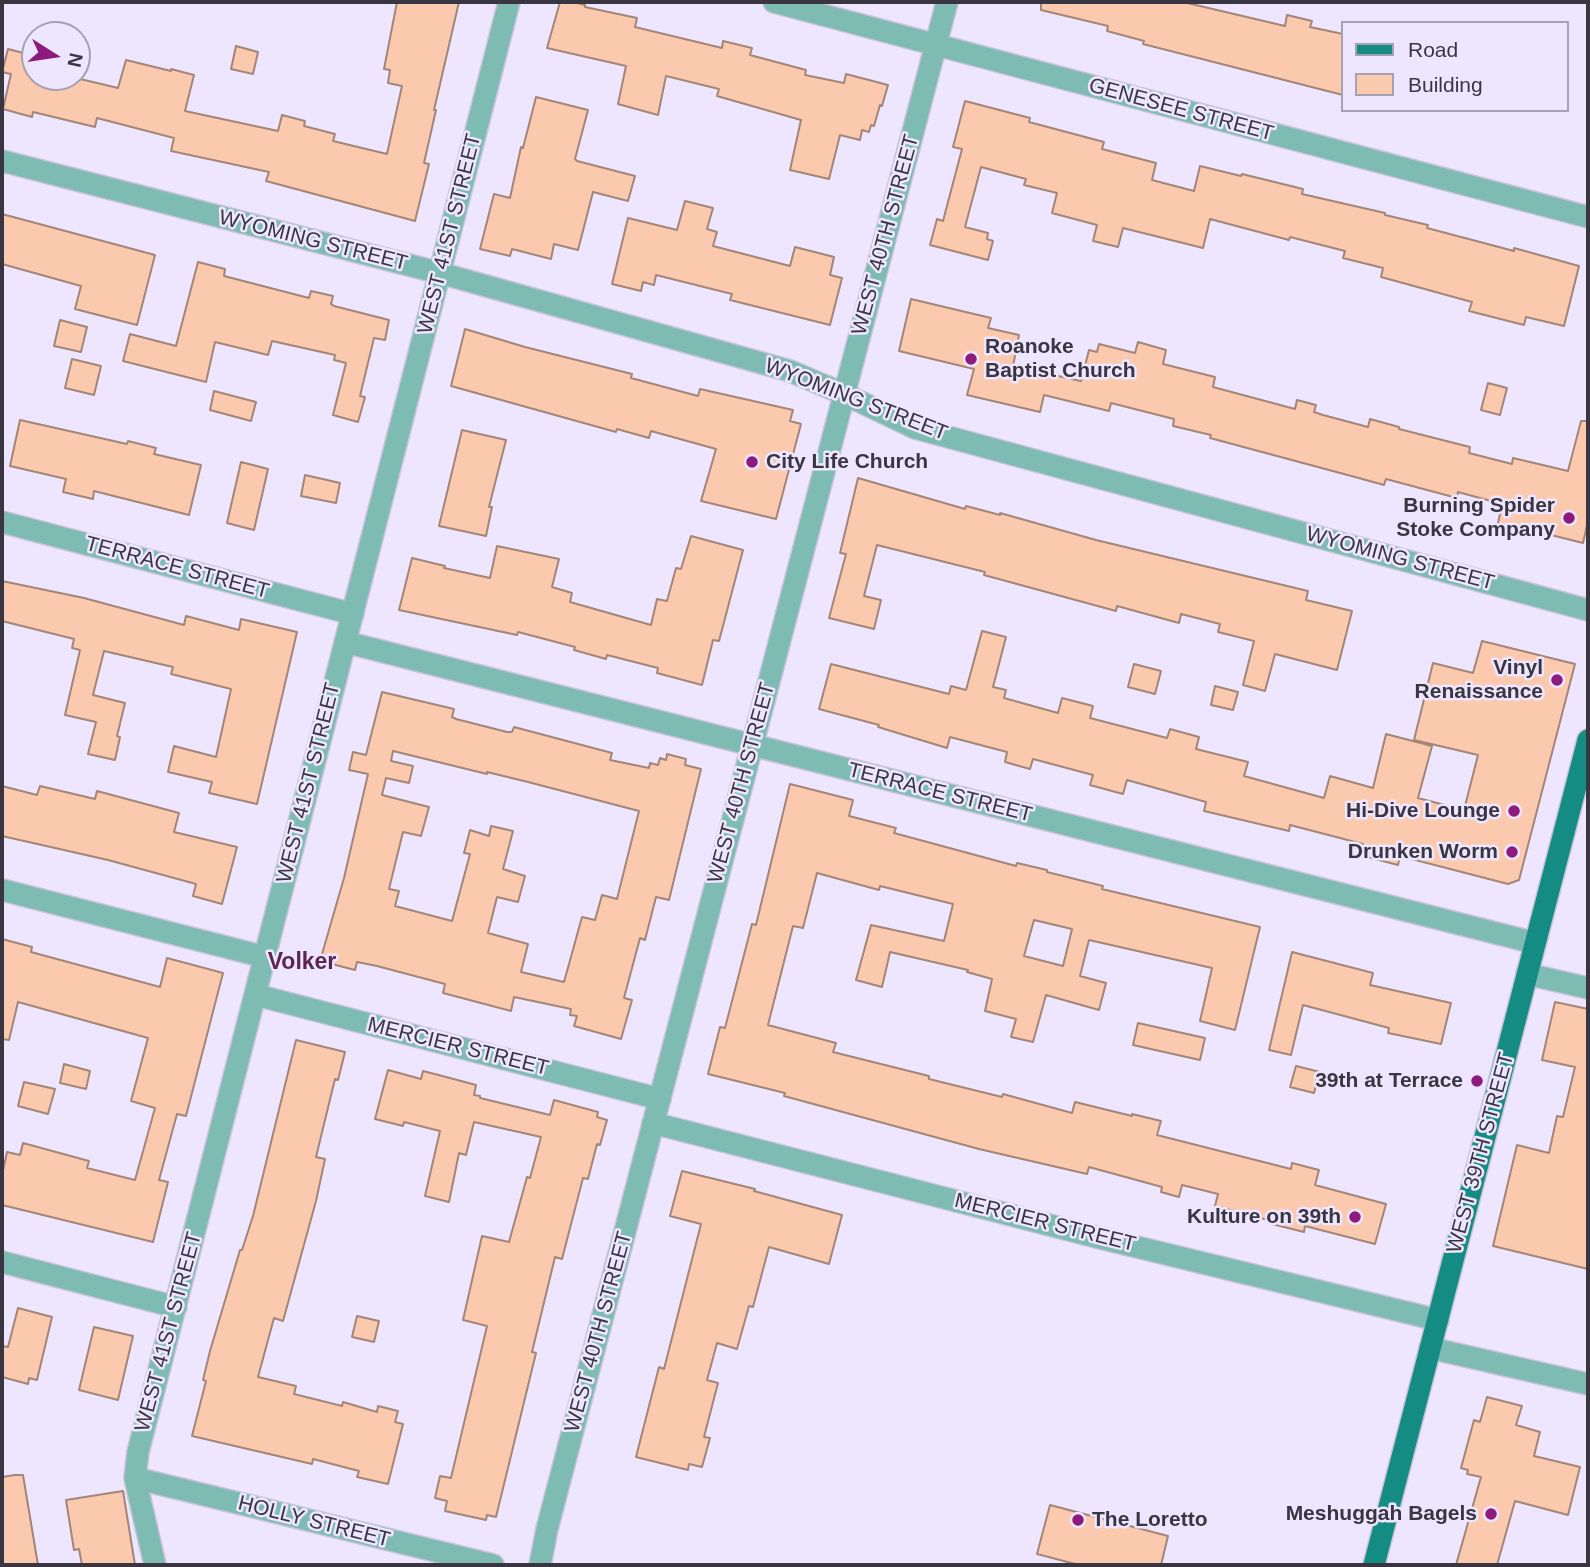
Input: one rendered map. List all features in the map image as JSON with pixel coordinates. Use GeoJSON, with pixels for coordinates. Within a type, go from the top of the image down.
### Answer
{"type":"FeatureCollection","features":[{"type":"Feature","properties":{"kind":"main road","name":"WEST 39TH STREET"},"geometry":{"type":"LineString","coordinates":[[1374,1565],[1588,740]]}},
{"type":"Feature","properties":{"kind":"street","name":"WEST 41ST STREET"},"geometry":{"type":"LineString","coordinates":[[155,1565],[135,1478],[138,1452],[509,2]]}},
{"type":"Feature","properties":{"kind":"street","name":"GENESEE STREET"},"geometry":{"type":"LineString","coordinates":[[774,2],[1588,217]]}},
{"type":"Feature","properties":{"kind":"street","name":"WEST 40TH STREET"},"geometry":{"type":"LineString","coordinates":[[540,1565],[547,1529],[947,2]]}},
{"type":"Feature","properties":{"kind":"street","name":"WYOMING STREET"},"geometry":{"type":"LineString","coordinates":[[2,162],[440,273],[790,371],[915,428],[1588,610]]}},
{"type":"Feature","properties":{"kind":"street","name":"TERRACE STREET"},"geometry":{"type":"LineString","coordinates":[[2,522],[353,614]]}},
{"type":"Feature","properties":{"kind":"street","name":"TERRACE STREET"},"geometry":{"type":"LineString","coordinates":[[345,642],[1535,943]]}},
{"type":"Feature","properties":{"kind":"street"},"geometry":{"type":"LineString","coordinates":[[2,890],[265,957]]}},
{"type":"Feature","properties":{"kind":"street"},"geometry":{"type":"LineString","coordinates":[[1527,974],[1588,988]]}},
{"type":"Feature","properties":{"kind":"street","name":"MERCIER STREET"},"geometry":{"type":"LineString","coordinates":[[256,995],[660,1100]]}},
{"type":"Feature","properties":{"kind":"street","name":"MERCIER STREET"},"geometry":{"type":"LineString","coordinates":[[653,1123],[1100,1238],[1438,1320]]}},
{"type":"Feature","properties":{"kind":"street"},"geometry":{"type":"LineString","coordinates":[[2,1262],[176,1307]]}},
{"type":"Feature","properties":{"kind":"street"},"geometry":{"type":"LineString","coordinates":[[1430,1348],[1588,1384]]}},
{"type":"Feature","properties":{"kind":"street","name":"HOLLY STREET"},"geometry":{"type":"LineString","coordinates":[[135,1478],[494,1565]]}},
{"type":"Feature","properties":{"kind":"building"},"geometry":{"type":"Polygon","coordinates":[[[397,2],[459,2],[434,110],[424,163],[429,164],[415,221],[266,181],[269,172],[171,151],[174,138],[97,118],[95,127],[33,112],[32,117],[3,109],[11,74],[2,72],[8,49],[21,52],[21,91],[91,91],[91,82],[118,88],[126,60],[194,75],[185,111],[278,131],[282,115],[305,121],[304,126],[335,134],[333,141],[387,154],[402,86],[388,83],[390,70],[384,69],[397,2]]]}},
{"type":"Feature","properties":{"kind":"building"},"geometry":{"type":"Polygon","coordinates":[[[560,2],[573,2],[637,18],[635,27],[722,48],[723,41],[752,48],[750,55],[806,70],[805,75],[844,83],[846,74],[888,85],[882,106],[880,105],[874,126],[871,125],[869,132],[862,130],[860,140],[840,135],[829,179],[790,170],[801,120],[717,96],[719,89],[666,76],[658,115],[618,104],[626,66],[547,48],[560,2]]]}},
{"type":"Feature","properties":{"kind":"building"},"geometry":{"type":"Polygon","coordinates":[[[1041,2],[1183,2],[1285,26],[1287,15],[1312,21],[1310,27],[1342,34],[1342,95],[1143,44],[1144,41],[1107,31],[1108,26],[1041,10],[1041,2]]]}},
{"type":"Feature","properties":{"kind":"building"},"geometry":{"type":"Polygon","coordinates":[[[236,46],[258,52],[253,74],[231,69],[236,46]]]}},
{"type":"Feature","properties":{"kind":"building"},"geometry":{"type":"Polygon","coordinates":[[[536,97],[588,110],[575,159],[577,161],[635,176],[628,201],[593,192],[578,250],[554,244],[551,259],[512,249],[510,256],[480,249],[494,194],[510,198],[536,97]]]}},
{"type":"Feature","properties":{"kind":"building"},"geometry":{"type":"Polygon","coordinates":[[[965,101],[1104,142],[1102,149],[1156,163],[1152,180],[1194,191],[1200,166],[1241,176],[1242,174],[1303,189],[1302,194],[1385,213],[1428,225],[1427,228],[1579,266],[1564,326],[1526,317],[1524,325],[1469,311],[1472,302],[1381,277],[1383,268],[1343,258],[1345,251],[1290,237],[1289,240],[1210,219],[1203,248],[1123,228],[1118,247],[1093,241],[1097,225],[1052,213],[1057,193],[1024,185],[1026,179],[981,167],[965,227],[988,233],[987,239],[993,241],[988,260],[930,245],[937,219],[943,221],[962,149],[953,147],[965,101]]]}},
{"type":"Feature","properties":{"kind":"building"},"geometry":{"type":"Polygon","coordinates":[[[685,201],[713,208],[707,229],[717,232],[713,246],[790,266],[795,247],[834,257],[830,275],[842,278],[830,325],[730,300],[732,294],[656,275],[654,285],[643,282],[641,291],[612,284],[628,218],[677,230],[685,201]]]}},
{"type":"Feature","properties":{"kind":"building"},"geometry":{"type":"Polygon","coordinates":[[[2,214],[155,255],[137,325],[75,309],[81,286],[2,264],[2,214]]]}},
{"type":"Feature","properties":{"kind":"building"},"geometry":{"type":"Polygon","coordinates":[[[198,262],[225,269],[224,276],[309,298],[311,291],[333,296],[331,304],[334,306],[389,320],[385,340],[374,338],[360,396],[365,397],[358,422],[333,415],[346,363],[334,360],[335,355],[272,341],[268,355],[215,342],[206,382],[123,361],[130,334],[176,346],[198,262]]]}},
{"type":"Feature","properties":{"kind":"building"},"geometry":{"type":"Polygon","coordinates":[[[911,299],[991,318],[988,328],[1019,335],[1013,366],[1081,381],[1089,350],[1097,352],[1099,344],[1135,353],[1138,342],[1166,350],[1163,364],[1215,377],[1213,387],[1295,409],[1297,400],[1316,405],[1314,412],[1323,415],[1368,427],[1370,419],[1470,447],[1469,453],[1512,464],[1513,458],[1568,471],[1581,421],[1588,421],[1588,521],[1583,543],[1539,532],[1537,537],[1497,528],[1502,504],[1458,492],[1457,498],[1386,479],[1384,485],[1210,438],[1211,435],[1173,426],[1174,419],[1111,403],[1109,411],[1044,395],[1040,412],[967,395],[974,369],[899,351],[911,299]]]}},
{"type":"Feature","properties":{"kind":"building"},"geometry":{"type":"Polygon","coordinates":[[[60,320],[87,327],[81,352],[54,346],[60,320]]]}},
{"type":"Feature","properties":{"kind":"building"},"geometry":{"type":"Polygon","coordinates":[[[465,329],[632,374],[631,378],[698,396],[700,389],[793,410],[790,421],[801,424],[776,519],[701,501],[716,449],[651,431],[649,438],[617,429],[616,432],[451,386],[465,329]]]}},
{"type":"Feature","properties":{"kind":"building"},"geometry":{"type":"Polygon","coordinates":[[[72,359],[101,366],[94,395],[65,388],[72,359]]]}},
{"type":"Feature","properties":{"kind":"building"},"geometry":{"type":"Polygon","coordinates":[[[1488,383],[1507,388],[1500,415],[1481,410],[1488,383]]]}},
{"type":"Feature","properties":{"kind":"building"},"geometry":{"type":"Polygon","coordinates":[[[214,391],[256,402],[251,421],[210,410],[214,391]]]}},
{"type":"Feature","properties":{"kind":"building"},"geometry":{"type":"Polygon","coordinates":[[[20,420],[127,444],[128,441],[156,448],[154,454],[201,465],[189,515],[94,491],[93,499],[63,492],[66,479],[10,466],[20,420]]]}},
{"type":"Feature","properties":{"kind":"building"},"geometry":{"type":"Polygon","coordinates":[[[462,430],[506,440],[489,507],[492,507],[486,536],[439,526],[462,430]]]}},
{"type":"Feature","properties":{"kind":"building"},"geometry":{"type":"Polygon","coordinates":[[[241,462],[268,469],[254,530],[227,523],[241,462]]]}},
{"type":"Feature","properties":{"kind":"building"},"geometry":{"type":"Polygon","coordinates":[[[305,475],[340,483],[336,503],[301,496],[305,475]]]}},
{"type":"Feature","properties":{"kind":"building"},"geometry":{"type":"Polygon","coordinates":[[[858,478],[965,509],[966,506],[1000,513],[1096,540],[1308,591],[1306,600],[1352,611],[1337,670],[1275,654],[1265,691],[1243,685],[1254,641],[1218,632],[1220,624],[1181,614],[1179,623],[1117,606],[1116,611],[984,575],[985,572],[877,545],[864,596],[881,600],[874,629],[829,618],[846,554],[840,553],[858,478]]]}},
{"type":"Feature","properties":{"kind":"building"},"geometry":{"type":"Polygon","coordinates":[[[691,536],[743,550],[719,641],[713,640],[702,685],[657,673],[658,668],[607,655],[606,659],[574,650],[575,647],[518,632],[517,635],[399,610],[412,558],[490,578],[497,546],[559,559],[552,587],[572,593],[570,602],[651,625],[657,599],[667,601],[676,568],[681,569],[691,536]]]}},
{"type":"Feature","properties":{"kind":"building"},"geometry":{"type":"Polygon","coordinates":[[[2,581],[84,598],[184,625],[186,616],[239,630],[241,619],[297,632],[257,804],[209,793],[212,782],[168,772],[174,746],[216,757],[231,689],[171,674],[173,667],[104,651],[93,695],[125,703],[117,736],[120,737],[115,760],[88,754],[96,722],[65,715],[80,650],[72,648],[74,639],[2,621],[2,581]]]}},
{"type":"Feature","properties":{"kind":"building"},"geometry":{"type":"Polygon","coordinates":[[[982,631],[1006,637],[993,687],[1006,690],[1004,698],[1058,713],[1062,698],[1093,706],[1090,718],[1167,738],[1170,729],[1199,737],[1196,749],[1248,762],[1244,776],[1324,798],[1330,776],[1373,788],[1386,734],[1432,746],[1418,798],[1464,810],[1478,755],[1414,740],[1433,663],[1473,673],[1482,641],[1575,664],[1519,880],[1508,884],[1400,856],[1398,865],[1360,855],[1363,844],[1290,825],[1289,831],[1204,811],[1206,802],[1127,780],[1123,794],[1090,785],[1093,775],[1033,759],[1030,769],[1005,762],[1007,752],[950,737],[947,748],[878,727],[879,725],[819,709],[831,664],[949,694],[951,686],[966,690],[982,631]]]}},
{"type":"Feature","properties":{"kind":"building"},"geometry":{"type":"Polygon","coordinates":[[[1134,664],[1161,671],[1155,694],[1128,687],[1134,664]]]}},
{"type":"Feature","properties":{"kind":"building"},"geometry":{"type":"Polygon","coordinates":[[[1215,686],[1238,692],[1233,710],[1211,705],[1215,686]]]}},
{"type":"Feature","properties":{"kind":"building"},"geometry":{"type":"Polygon","coordinates":[[[382,692],[454,709],[452,717],[456,719],[507,732],[512,732],[514,727],[612,753],[610,760],[649,768],[650,763],[658,765],[660,758],[666,760],[667,754],[686,759],[685,765],[701,769],[669,900],[656,897],[645,940],[640,938],[624,998],[632,1000],[621,1039],[574,1026],[577,1016],[570,1015],[571,1009],[514,997],[511,1011],[443,993],[445,984],[377,966],[357,962],[355,970],[320,961],[344,878],[368,774],[349,770],[353,752],[366,755],[382,692]],[[393,751],[391,761],[413,766],[409,783],[386,778],[382,795],[429,807],[421,836],[403,832],[389,889],[399,891],[395,906],[452,921],[470,854],[464,853],[470,830],[489,836],[491,826],[513,831],[503,869],[525,876],[518,902],[497,897],[488,933],[528,944],[521,972],[564,982],[582,917],[595,920],[602,895],[617,899],[639,811],[393,751]]]}},
{"type":"Feature","properties":{"kind":"building"},"geometry":{"type":"Polygon","coordinates":[[[790,784],[853,800],[849,816],[896,828],[894,833],[1016,866],[1017,863],[1047,870],[1103,886],[1102,889],[1260,927],[1235,1030],[1200,1021],[1212,968],[1089,940],[1080,976],[1106,983],[1099,1010],[1046,995],[1033,1042],[1011,1037],[1016,1019],[985,1011],[992,979],[967,972],[968,970],[890,952],[882,987],[856,980],[871,925],[944,941],[953,904],[880,886],[879,890],[817,873],[803,928],[793,926],[768,1025],[836,1043],[833,1052],[929,1076],[929,1079],[1002,1097],[1003,1094],[1072,1113],[1075,1102],[1132,1114],[1161,1121],[1157,1135],[1291,1169],[1292,1163],[1319,1170],[1315,1185],[1386,1204],[1375,1244],[1305,1226],[1304,1232],[1268,1223],[1268,1220],[1215,1206],[1218,1194],[1182,1185],[1179,1197],[1161,1192],[1162,1187],[1089,1167],[1087,1174],[979,1149],[784,1096],[785,1093],[708,1074],[720,1027],[725,1028],[752,924],[756,925],[790,784]],[[1034,920],[1024,956],[1063,966],[1072,929],[1034,920]]]}},
{"type":"Feature","properties":{"kind":"building"},"geometry":{"type":"Polygon","coordinates":[[[2,786],[37,795],[40,786],[95,799],[97,791],[179,813],[174,832],[237,847],[222,904],[193,896],[196,884],[108,860],[2,836],[2,786]]]}},
{"type":"Feature","properties":{"kind":"building"},"geometry":{"type":"Polygon","coordinates":[[[2,939],[32,947],[31,952],[160,987],[167,958],[223,973],[186,1116],[177,1114],[159,1180],[168,1182],[153,1242],[2,1205],[2,1175],[7,1152],[20,1155],[23,1143],[89,1161],[87,1168],[135,1180],[155,1108],[131,1101],[148,1038],[18,1002],[9,1040],[2,1039],[2,939]]]}},
{"type":"Feature","properties":{"kind":"building"},"geometry":{"type":"Polygon","coordinates":[[[1292,952],[1373,973],[1370,985],[1451,1003],[1441,1044],[1388,1033],[1389,1028],[1303,1005],[1291,1055],[1269,1050],[1292,952]]]}},
{"type":"Feature","properties":{"kind":"building"},"geometry":{"type":"Polygon","coordinates":[[[1555,1002],[1588,1009],[1588,1269],[1493,1246],[1517,1145],[1549,1153],[1557,1116],[1563,1117],[1575,1067],[1542,1060],[1555,1002]]]}},
{"type":"Feature","properties":{"kind":"building"},"geometry":{"type":"Polygon","coordinates":[[[1138,1023],[1205,1038],[1200,1060],[1133,1045],[1138,1023]]]}},
{"type":"Feature","properties":{"kind":"building"},"geometry":{"type":"Polygon","coordinates":[[[296,1040],[345,1052],[338,1080],[335,1079],[316,1157],[325,1159],[316,1201],[283,1321],[274,1318],[258,1377],[296,1386],[294,1394],[342,1406],[343,1402],[377,1412],[378,1406],[398,1411],[395,1422],[403,1424],[388,1484],[357,1477],[359,1471],[313,1459],[312,1464],[192,1436],[206,1381],[203,1380],[210,1351],[253,1216],[296,1040]]]}},
{"type":"Feature","properties":{"kind":"building"},"geometry":{"type":"Polygon","coordinates":[[[64,1064],[90,1071],[86,1089],[60,1083],[64,1064]]]}},
{"type":"Feature","properties":{"kind":"building"},"geometry":{"type":"Polygon","coordinates":[[[1296,1066],[1320,1072],[1314,1093],[1290,1087],[1296,1066]]]}},
{"type":"Feature","properties":{"kind":"building"},"geometry":{"type":"Polygon","coordinates":[[[388,1070],[421,1079],[423,1071],[476,1085],[474,1095],[480,1098],[550,1115],[554,1100],[598,1112],[597,1117],[607,1120],[600,1145],[597,1144],[588,1179],[583,1178],[562,1259],[555,1257],[532,1352],[536,1353],[496,1517],[487,1515],[486,1520],[445,1511],[447,1501],[435,1498],[440,1476],[451,1478],[487,1326],[463,1320],[482,1236],[509,1242],[541,1137],[474,1122],[466,1155],[459,1153],[449,1202],[425,1196],[440,1131],[404,1122],[403,1126],[375,1119],[388,1070]]]}},
{"type":"Feature","properties":{"kind":"building"},"geometry":{"type":"Polygon","coordinates":[[[24,1082],[55,1089],[48,1114],[18,1106],[24,1082]]]}},
{"type":"Feature","properties":{"kind":"building"},"geometry":{"type":"Polygon","coordinates":[[[682,1171],[842,1215],[829,1264],[769,1247],[753,1307],[749,1306],[737,1349],[717,1343],[707,1380],[718,1383],[704,1437],[710,1438],[702,1467],[689,1464],[688,1470],[636,1457],[659,1367],[664,1369],[701,1224],[670,1216],[682,1171]]]}},
{"type":"Feature","properties":{"kind":"building"},"geometry":{"type":"Polygon","coordinates":[[[18,1308],[52,1317],[37,1380],[29,1378],[28,1384],[2,1377],[2,1346],[8,1347],[18,1308]]]}},
{"type":"Feature","properties":{"kind":"building"},"geometry":{"type":"Polygon","coordinates":[[[357,1316],[379,1321],[374,1342],[352,1337],[357,1316]]]}},
{"type":"Feature","properties":{"kind":"building"},"geometry":{"type":"Polygon","coordinates":[[[94,1327],[133,1336],[118,1400],[79,1390],[94,1327]]]}},
{"type":"Feature","properties":{"kind":"building"},"geometry":{"type":"Polygon","coordinates":[[[1487,1397],[1522,1406],[1516,1425],[1540,1432],[1534,1456],[1580,1467],[1568,1515],[1515,1501],[1497,1565],[1456,1565],[1481,1477],[1467,1474],[1468,1470],[1461,1468],[1474,1420],[1480,1422],[1487,1397]]]}},
{"type":"Feature","properties":{"kind":"building"},"geometry":{"type":"Polygon","coordinates":[[[23,1475],[38,1565],[2,1565],[2,1477],[23,1475]]]}},
{"type":"Feature","properties":{"kind":"building"},"geometry":{"type":"Polygon","coordinates":[[[123,1491],[135,1565],[82,1565],[79,1549],[74,1550],[66,1500],[123,1491]]]}},
{"type":"Feature","properties":{"kind":"building","name":"The Loretto"},"geometry":{"type":"Polygon","coordinates":[[[1050,1505],[1168,1536],[1161,1565],[1079,1565],[1037,1554],[1050,1505]]]}},
{"type":"Feature","properties":{"kind":"place","name":"Roanoke Baptist Church"},"geometry":{"type":"Point","coordinates":[971,359]}},
{"type":"Feature","properties":{"kind":"place","name":"City Life Church"},"geometry":{"type":"Point","coordinates":[752,462]}},
{"type":"Feature","properties":{"kind":"place","name":"Burning Spider Stoke Company"},"geometry":{"type":"Point","coordinates":[1569,518]}},
{"type":"Feature","properties":{"kind":"place","name":"Vinyl Renaissance"},"geometry":{"type":"Point","coordinates":[1557,680]}},
{"type":"Feature","properties":{"kind":"place","name":"Hi-Dive Lounge"},"geometry":{"type":"Point","coordinates":[1514,811]}},
{"type":"Feature","properties":{"kind":"place","name":"Drunken Worm"},"geometry":{"type":"Point","coordinates":[1512,852]}},
{"type":"Feature","properties":{"kind":"place","name":"39th at Terrace"},"geometry":{"type":"Point","coordinates":[1477,1081]}},
{"type":"Feature","properties":{"kind":"place","name":"Kulture on 39th"},"geometry":{"type":"Point","coordinates":[1355,1217]}},
{"type":"Feature","properties":{"kind":"place","name":"Meshuggah Bagels"},"geometry":{"type":"Point","coordinates":[1491,1514]}},
{"type":"Feature","properties":{"kind":"place","name":"The Loretto"},"geometry":{"type":"Point","coordinates":[1078,1520]}},
{"type":"Feature","properties":{"kind":"district","name":"Volker"},"geometry":{"type":"Point","coordinates":[302,963]}}]}
